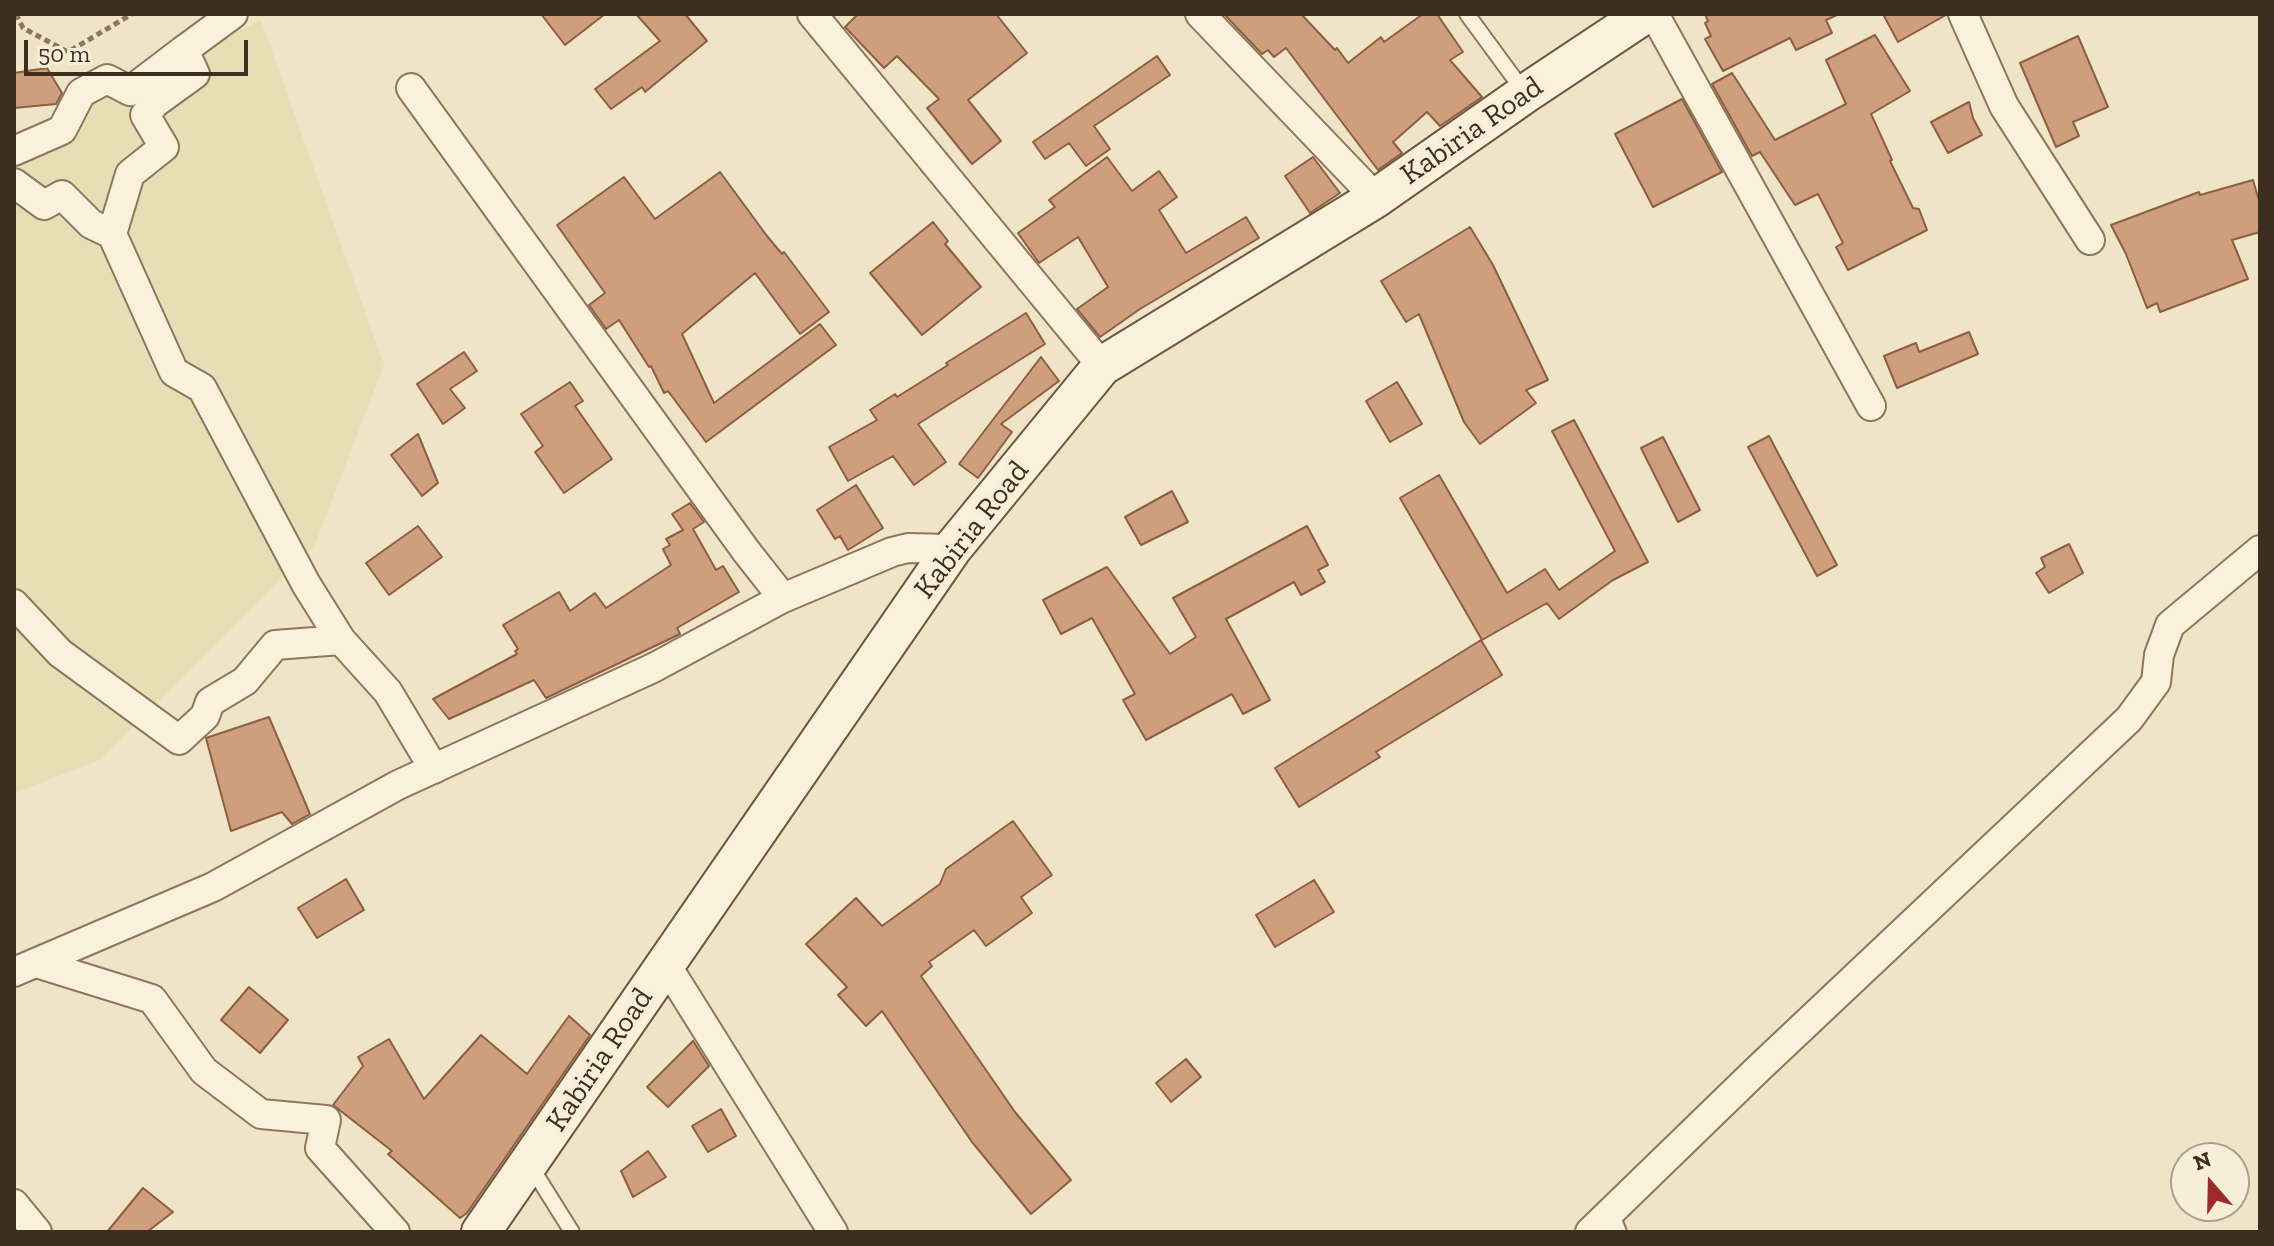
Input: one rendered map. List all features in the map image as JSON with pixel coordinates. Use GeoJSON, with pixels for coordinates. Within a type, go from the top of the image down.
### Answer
{"type":"FeatureCollection","features":[{"type":"Feature","properties":{"kind":"main road","name":"Kabiria Road"},"geometry":{"type":"LineString","coordinates":[[479,1230],[529,1165],[952,549],[1102,366],[1376,198],[1645,14]]}},
{"type":"Feature","properties":{"kind":"street"},"geometry":{"type":"LineString","coordinates":[[14,151],[62,130],[81,93],[107,79],[130,91],[233,14]]}},
{"type":"Feature","properties":{"kind":"street"},"geometry":{"type":"LineString","coordinates":[[812,14],[1102,366]]}},
{"type":"Feature","properties":{"kind":"street"},"geometry":{"type":"LineString","coordinates":[[1200,14],[1376,198]]}},
{"type":"Feature","properties":{"kind":"street"},"geometry":{"type":"LineString","coordinates":[[1654,14],[1871,406]]}},
{"type":"Feature","properties":{"kind":"street"},"geometry":{"type":"LineString","coordinates":[[1963,14],[2004,106],[2090,240]]}},
{"type":"Feature","properties":{"kind":"street"},"geometry":{"type":"LineString","coordinates":[[112,234],[130,174],[164,147],[145,115],[155,103],[195,74],[184,50]]}},
{"type":"Feature","properties":{"kind":"street"},"geometry":{"type":"LineString","coordinates":[[411,88],[783,598]]}},
{"type":"Feature","properties":{"kind":"street"},"geometry":{"type":"LineString","coordinates":[[14,183],[44,205],[62,195],[91,224],[112,234],[174,372],[202,388],[306,584],[341,640],[388,692],[434,769]]}},
{"type":"Feature","properties":{"kind":"street"},"geometry":{"type":"LineString","coordinates":[[25,968],[213,887],[398,785],[653,668],[783,598],[892,552],[908,548],[952,549]]}},
{"type":"Feature","properties":{"kind":"street"},"geometry":{"type":"LineString","coordinates":[[1590,1232],[1615,1222],[1758,1069],[2129,719],[2156,682],[2159,655],[2170,625],[2260,550]]}},
{"type":"Feature","properties":{"kind":"street"},"geometry":{"type":"LineString","coordinates":[[14,604],[60,653],[179,740],[205,716],[210,702],[245,681],[275,645],[341,640]]}},
{"type":"Feature","properties":{"kind":"street"},"geometry":{"type":"LineString","coordinates":[[665,963],[833,1232]]}},
{"type":"Feature","properties":{"kind":"street"},"geometry":{"type":"LineString","coordinates":[[25,968],[152,999],[204,1071],[261,1114],[326,1120],[320,1148],[395,1232]]}},
{"type":"Feature","properties":{"kind":"street"},"geometry":{"type":"LineString","coordinates":[[14,1204],[37,1232]]}},
{"type":"Feature","properties":{"kind":"lane"},"geometry":{"type":"LineString","coordinates":[[1467,14],[1526,93]]}},
{"type":"Feature","properties":{"kind":"lane"},"geometry":{"type":"LineString","coordinates":[[529,1165],[572,1232]]}},
{"type":"Feature","properties":{"kind":"path"},"geometry":{"type":"LineString","coordinates":[[16,14],[23,28],[68,52],[132,14]]}},
{"type":"Feature","properties":{"kind":"shaded area"},"geometry":{"type":"Polygon","coordinates":[[[261,20],[384,365],[314,547],[100,760],[14,793],[14,136],[32,131],[261,20]]]}},
{"type":"Feature","properties":{"kind":"building"},"geometry":{"type":"Polygon","coordinates":[[[541,14],[605,14],[565,45],[541,14]]]}},
{"type":"Feature","properties":{"kind":"building"},"geometry":{"type":"Polygon","coordinates":[[[636,14],[685,14],[707,41],[645,92],[642,87],[611,109],[595,89],[660,41],[636,14]]]}},
{"type":"Feature","properties":{"kind":"building"},"geometry":{"type":"Polygon","coordinates":[[[858,14],[996,14],[1027,53],[968,100],[1001,141],[972,164],[927,108],[939,99],[897,56],[884,68],[845,27],[858,14]]]}},
{"type":"Feature","properties":{"kind":"building"},"geometry":{"type":"Polygon","coordinates":[[[1224,14],[1301,14],[1335,50],[1337,48],[1348,63],[1381,37],[1384,42],[1423,14],[1437,14],[1463,52],[1450,60],[1482,97],[1440,126],[1427,112],[1393,142],[1402,153],[1378,170],[1286,48],[1274,57],[1268,50],[1262,54],[1224,14]]]}},
{"type":"Feature","properties":{"kind":"building"},"geometry":{"type":"Polygon","coordinates":[[[1705,14],[1839,14],[1826,20],[1832,33],[1796,50],[1790,38],[1723,71],[1705,39],[1711,36],[1705,14]]]}},
{"type":"Feature","properties":{"kind":"building"},"geometry":{"type":"Polygon","coordinates":[[[1883,14],[1946,14],[1946,15],[1898,42],[1883,14]]]}},
{"type":"Feature","properties":{"kind":"building"},"geometry":{"type":"Polygon","coordinates":[[[1875,35],[1910,91],[1871,114],[1890,161],[1913,208],[1919,209],[1927,230],[1848,270],[1836,247],[1843,243],[1818,194],[1795,205],[1760,152],[1752,156],[1712,84],[1732,73],[1775,140],[1846,104],[1826,60],[1875,35]]]}},
{"type":"Feature","properties":{"kind":"building"},"geometry":{"type":"Polygon","coordinates":[[[2078,36],[2108,107],[2073,122],[2079,136],[2056,147],[2020,63],[2078,36]]]}},
{"type":"Feature","properties":{"kind":"building"},"geometry":{"type":"Polygon","coordinates":[[[1157,56],[1170,75],[1094,126],[1110,149],[1086,166],[1069,143],[1045,159],[1033,142],[1157,56]]]}},
{"type":"Feature","properties":{"kind":"building"},"geometry":{"type":"Polygon","coordinates":[[[47,68],[62,93],[56,104],[14,108],[14,73],[47,68]]]}},
{"type":"Feature","properties":{"kind":"building"},"geometry":{"type":"Polygon","coordinates":[[[1682,99],[1722,172],[1653,207],[1615,134],[1682,99]]]}},
{"type":"Feature","properties":{"kind":"building"},"geometry":{"type":"Polygon","coordinates":[[[1969,102],[1982,135],[1948,153],[1931,122],[1969,102]]]}},
{"type":"Feature","properties":{"kind":"building"},"geometry":{"type":"Polygon","coordinates":[[[1107,157],[1132,191],[1159,171],[1177,197],[1159,210],[1186,253],[1246,217],[1259,238],[1140,309],[1100,337],[1077,309],[1108,287],[1078,237],[1039,263],[1018,233],[1055,207],[1049,200],[1107,157]]]}},
{"type":"Feature","properties":{"kind":"building"},"geometry":{"type":"Polygon","coordinates":[[[1313,157],[1340,193],[1310,213],[1285,176],[1313,157]]]}},
{"type":"Feature","properties":{"kind":"building"},"geometry":{"type":"Polygon","coordinates":[[[720,172],[829,312],[800,334],[755,273],[682,334],[714,403],[820,324],[836,345],[706,442],[668,391],[664,393],[651,366],[619,320],[606,329],[589,305],[605,293],[557,225],[624,177],[655,219],[720,172]]]}},
{"type":"Feature","properties":{"kind":"building"},"geometry":{"type":"Polygon","coordinates":[[[2253,180],[2260,204],[2260,232],[2232,240],[2248,279],[2160,312],[2157,303],[2147,308],[2111,225],[2199,192],[2200,195],[2253,180]]]}},
{"type":"Feature","properties":{"kind":"building"},"geometry":{"type":"Polygon","coordinates":[[[933,222],[948,241],[945,244],[981,287],[922,335],[870,273],[933,222]]]}},
{"type":"Feature","properties":{"kind":"building"},"geometry":{"type":"Polygon","coordinates":[[[1470,227],[1493,265],[1548,380],[1526,390],[1536,403],[1480,444],[1464,422],[1419,314],[1406,322],[1381,281],[1470,227]]]}},
{"type":"Feature","properties":{"kind":"building"},"geometry":{"type":"Polygon","coordinates":[[[1026,313],[1045,344],[918,424],[946,462],[914,485],[893,456],[848,481],[829,447],[877,420],[870,410],[895,394],[897,397],[1026,313]]]}},
{"type":"Feature","properties":{"kind":"building"},"geometry":{"type":"Polygon","coordinates":[[[1969,332],[1978,354],[1897,388],[1884,356],[1916,343],[1919,352],[1969,332]]]}},
{"type":"Feature","properties":{"kind":"building"},"geometry":{"type":"Polygon","coordinates":[[[464,352],[477,371],[450,389],[465,408],[443,424],[417,384],[464,352]]]}},
{"type":"Feature","properties":{"kind":"building"},"geometry":{"type":"Polygon","coordinates":[[[1041,357],[1059,381],[1001,424],[1012,432],[978,478],[959,464],[1041,357]]]}},
{"type":"Feature","properties":{"kind":"building"},"geometry":{"type":"Polygon","coordinates":[[[570,382],[583,401],[575,406],[612,459],[564,493],[535,452],[543,446],[521,414],[570,382]]]}},
{"type":"Feature","properties":{"kind":"building"},"geometry":{"type":"Polygon","coordinates":[[[1397,382],[1422,424],[1390,442],[1366,401],[1397,382]]]}},
{"type":"Feature","properties":{"kind":"building"},"geometry":{"type":"Polygon","coordinates":[[[1574,420],[1648,562],[1613,580],[1559,619],[1547,603],[1482,640],[1400,498],[1439,475],[1507,593],[1545,569],[1559,590],[1615,551],[1552,431],[1574,420]]]}},
{"type":"Feature","properties":{"kind":"building"},"geometry":{"type":"Polygon","coordinates":[[[418,434],[438,483],[422,496],[391,455],[418,434]]]}},
{"type":"Feature","properties":{"kind":"building"},"geometry":{"type":"Polygon","coordinates":[[[1769,436],[1837,565],[1817,576],[1748,447],[1769,436]]]}},
{"type":"Feature","properties":{"kind":"building"},"geometry":{"type":"Polygon","coordinates":[[[1663,437],[1700,510],[1678,522],[1641,448],[1663,437]]]}},
{"type":"Feature","properties":{"kind":"building"},"geometry":{"type":"Polygon","coordinates":[[[856,485],[883,528],[848,550],[840,536],[835,539],[817,510],[856,485]]]}},
{"type":"Feature","properties":{"kind":"building"},"geometry":{"type":"Polygon","coordinates":[[[1172,491],[1188,522],[1141,545],[1125,517],[1172,491]]]}},
{"type":"Feature","properties":{"kind":"building"},"geometry":{"type":"Polygon","coordinates":[[[690,503],[704,522],[693,529],[716,570],[723,566],[739,592],[677,628],[680,634],[546,698],[534,680],[449,719],[433,699],[517,654],[515,651],[518,649],[503,625],[559,592],[570,611],[595,593],[606,608],[671,565],[663,549],[670,545],[666,539],[683,530],[672,514],[690,503]]]}},
{"type":"Feature","properties":{"kind":"building"},"geometry":{"type":"Polygon","coordinates":[[[418,526],[442,557],[389,595],[366,563],[418,526]]]}},
{"type":"Feature","properties":{"kind":"building"},"geometry":{"type":"Polygon","coordinates":[[[1307,526],[1328,565],[1318,570],[1325,582],[1301,595],[1294,582],[1226,619],[1270,700],[1243,714],[1232,694],[1146,740],[1123,700],[1135,694],[1092,618],[1061,634],[1043,600],[1107,567],[1170,654],[1196,637],[1173,598],[1307,526]]]}},
{"type":"Feature","properties":{"kind":"building"},"geometry":{"type":"Polygon","coordinates":[[[2069,544],[2083,573],[2049,593],[2036,573],[2045,567],[2041,558],[2069,544]]]}},
{"type":"Feature","properties":{"kind":"building"},"geometry":{"type":"Polygon","coordinates":[[[1481,640],[1502,675],[1376,752],[1380,757],[1299,807],[1275,768],[1481,640]]]}},
{"type":"Feature","properties":{"kind":"building"},"geometry":{"type":"Polygon","coordinates":[[[269,717],[310,814],[292,824],[282,812],[231,831],[206,738],[269,717]]]}},
{"type":"Feature","properties":{"kind":"building"},"geometry":{"type":"Polygon","coordinates":[[[1013,821],[1052,875],[1021,897],[1032,913],[986,946],[974,930],[929,962],[932,966],[921,976],[1015,1112],[1071,1180],[1031,1214],[972,1142],[882,1011],[866,1026],[838,995],[847,987],[806,944],[856,898],[882,926],[940,884],[946,869],[1013,821]]]}},
{"type":"Feature","properties":{"kind":"building"},"geometry":{"type":"Polygon","coordinates":[[[346,879],[364,910],[317,938],[298,908],[346,879]]]}},
{"type":"Feature","properties":{"kind":"building"},"geometry":{"type":"Polygon","coordinates":[[[1314,880],[1334,912],[1275,947],[1256,915],[1314,880]]]}},
{"type":"Feature","properties":{"kind":"building"},"geometry":{"type":"Polygon","coordinates":[[[249,987],[288,1020],[260,1053],[221,1020],[249,987]]]}},
{"type":"Feature","properties":{"kind":"building"},"geometry":{"type":"Polygon","coordinates":[[[569,1016],[590,1035],[467,1213],[460,1218],[388,1154],[392,1151],[333,1105],[363,1066],[358,1057],[389,1039],[424,1099],[481,1035],[527,1074],[569,1016]]]}},
{"type":"Feature","properties":{"kind":"building"},"geometry":{"type":"Polygon","coordinates":[[[693,1041],[709,1066],[668,1107],[647,1087],[693,1041]]]}},
{"type":"Feature","properties":{"kind":"building"},"geometry":{"type":"Polygon","coordinates":[[[1186,1059],[1201,1077],[1171,1102],[1156,1083],[1186,1059]]]}},
{"type":"Feature","properties":{"kind":"building"},"geometry":{"type":"Polygon","coordinates":[[[721,1109],[736,1136],[708,1152],[692,1126],[721,1109]]]}},
{"type":"Feature","properties":{"kind":"building"},"geometry":{"type":"Polygon","coordinates":[[[648,1151],[666,1177],[633,1197],[621,1171],[648,1151]]]}},
{"type":"Feature","properties":{"kind":"building"},"geometry":{"type":"Polygon","coordinates":[[[143,1188],[173,1212],[147,1232],[107,1232],[143,1188]]]}}]}
